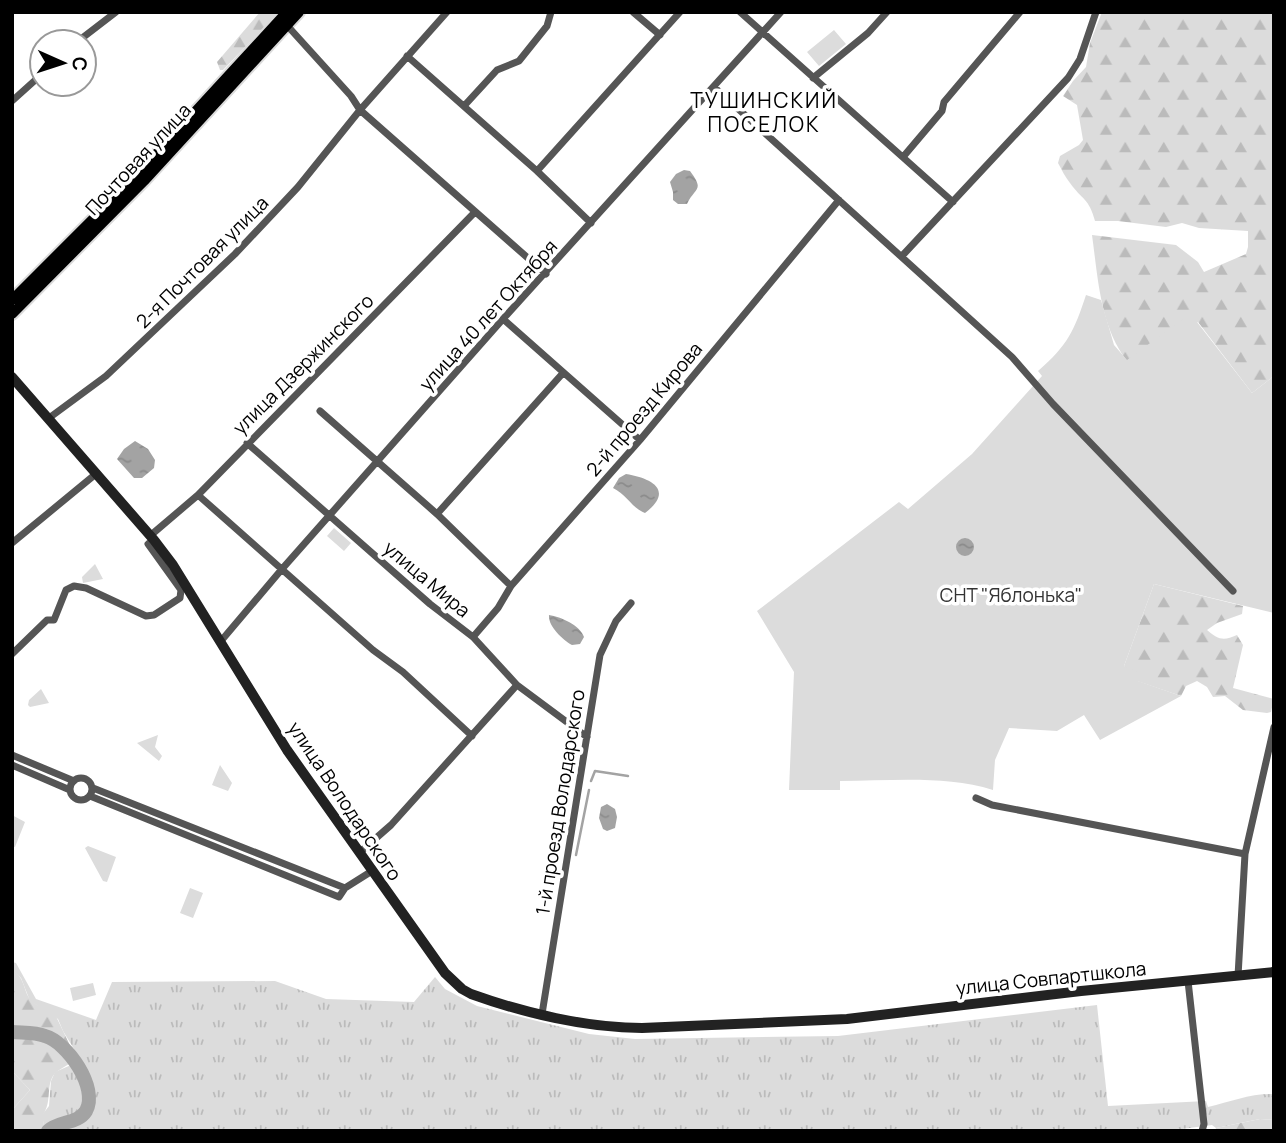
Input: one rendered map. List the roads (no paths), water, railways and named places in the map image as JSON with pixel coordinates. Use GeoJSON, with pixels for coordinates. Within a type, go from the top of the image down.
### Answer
{"type":"FeatureCollection","features":[{"type":"Feature","properties":{"kind":"main road"},"geometry":{"type":"LineString","coordinates":[[285,19],[299,12]]}},
{"type":"Feature","properties":{"kind":"main road","name":"Почтовая улица"},"geometry":{"type":"LineString","coordinates":[[12,300],[138,174],[285,19]]}},
{"type":"Feature","properties":{"kind":"main road","name":"Почтовая улица"},"geometry":{"type":"LineString","coordinates":[[12,314],[144,181],[285,19]]}},
{"type":"Feature","properties":{"kind":"street"},"geometry":{"type":"LineString","coordinates":[[95,28],[116,12]]}},
{"type":"Feature","properties":{"kind":"street","name":"2-я Почтовая улица"},"geometry":{"type":"LineString","coordinates":[[49,418],[106,376],[236,254],[298,187],[360,110],[447,12]]}},
{"type":"Feature","properties":{"kind":"street"},"geometry":{"type":"LineString","coordinates":[[464,106],[497,70],[519,61],[547,26],[551,12]]}},
{"type":"Feature","properties":{"kind":"street"},"geometry":{"type":"LineString","coordinates":[[633,12],[660,35]]}},
{"type":"Feature","properties":{"kind":"street"},"geometry":{"type":"LineString","coordinates":[[537,172],[680,12]]}},
{"type":"Feature","properties":{"kind":"street"},"geometry":{"type":"LineString","coordinates":[[740,12],[953,202]]}},
{"type":"Feature","properties":{"kind":"street","name":"улица 40 лет Октября"},"geometry":{"type":"LineString","coordinates":[[221,641],[503,319],[781,12]]}},
{"type":"Feature","properties":{"kind":"street"},"geometry":{"type":"LineString","coordinates":[[813,78],[868,33],[887,12]]}},
{"type":"Feature","properties":{"kind":"street"},"geometry":{"type":"LineString","coordinates":[[902,157],[942,111],[944,102],[1020,12]]}},
{"type":"Feature","properties":{"kind":"street"},"geometry":{"type":"LineString","coordinates":[[902,257],[1068,78],[1080,59],[1096,12]]}},
{"type":"Feature","properties":{"kind":"street"},"geometry":{"type":"LineString","coordinates":[[285,19],[360,110],[546,274]]}},
{"type":"Feature","properties":{"kind":"street"},"geometry":{"type":"LineString","coordinates":[[408,56],[591,223]]}},
{"type":"Feature","properties":{"kind":"street"},"geometry":{"type":"LineString","coordinates":[[12,101],[28,87]]}},
{"type":"Feature","properties":{"kind":"street"},"geometry":{"type":"LineString","coordinates":[[714,87],[1012,357],[1053,404],[1233,591]]}},
{"type":"Feature","properties":{"kind":"street","name":"2-й проезд Кирова"},"geometry":{"type":"LineString","coordinates":[[473,637],[498,608],[512,586],[640,440],[839,200]]}},
{"type":"Feature","properties":{"kind":"street","name":"улица Дзержинского"},"geometry":{"type":"LineString","coordinates":[[153,537],[198,495],[475,212]]}},
{"type":"Feature","properties":{"kind":"street"},"geometry":{"type":"LineString","coordinates":[[503,319],[640,440]]}},
{"type":"Feature","properties":{"kind":"street"},"geometry":{"type":"LineString","coordinates":[[437,514],[563,373]]}},
{"type":"Feature","properties":{"kind":"street","name":"улица Володарского"},"geometry":{"type":"LineString","coordinates":[[12,377],[153,537],[288,750],[452,982],[471,994],[542,1013],[619,1028],[775,1023]]}},
{"type":"Feature","properties":{"kind":"street"},"geometry":{"type":"LineString","coordinates":[[320,411],[437,514],[512,586]]}},
{"type":"Feature","properties":{"kind":"street","name":"улица Мира"},"geometry":{"type":"LineString","coordinates":[[247,443],[430,604],[473,637],[517,685],[587,737]]}},
{"type":"Feature","properties":{"kind":"street"},"geometry":{"type":"LineString","coordinates":[[12,543],[97,473]]}},
{"type":"Feature","properties":{"kind":"street"},"geometry":{"type":"LineString","coordinates":[[198,495],[373,650],[403,672],[472,736]]}},
{"type":"Feature","properties":{"kind":"street"},"geometry":{"type":"LineString","coordinates":[[12,654],[47,621],[54,620],[66,590],[70,587],[86,589],[146,616],[154,615],[180,598],[181,590],[148,544],[153,537]]}},
{"type":"Feature","properties":{"kind":"street","name":"1-й проезд Володарского"},"geometry":{"type":"LineString","coordinates":[[542,1013],[600,656],[616,621],[631,603]]}},
{"type":"Feature","properties":{"kind":"street"},"geometry":{"type":"LineString","coordinates":[[359,853],[391,825],[517,685]]}},
{"type":"Feature","properties":{"kind":"street"},"geometry":{"type":"LineString","coordinates":[[1238,976],[1245,853],[1274,727]]}},
{"type":"Feature","properties":{"kind":"street"},"geometry":{"type":"LineString","coordinates":[[12,755],[74,780],[85,778],[91,792],[339,897],[345,888],[372,871]]}},
{"type":"Feature","properties":{"kind":"street"},"geometry":{"type":"LineString","coordinates":[[12,765],[70,790],[78,800],[91,792]]}},
{"type":"Feature","properties":{"kind":"street"},"geometry":{"type":"LineString","coordinates":[[70,790],[74,780]]}},
{"type":"Feature","properties":{"kind":"street"},"geometry":{"type":"LineString","coordinates":[[91,792],[345,888]]}},
{"type":"Feature","properties":{"kind":"street"},"geometry":{"type":"LineString","coordinates":[[976,798],[992,805],[1245,853]]}},
{"type":"Feature","properties":{"kind":"street","name":"улица Совпартшкола"},"geometry":{"type":"LineString","coordinates":[[775,1023],[832,1020],[1081,990],[1274,972]]}},
{"type":"Feature","properties":{"kind":"street"},"geometry":{"type":"LineString","coordinates":[[1188,981],[1204,1124],[1202,1131]]}},
{"type":"Feature","properties":{"kind":"water"},"geometry":{"type":"Polygon","coordinates":[[[684,170],[690,171],[698,186],[687,204],[678,204],[673,200],[670,182],[676,174],[684,170]]]}},
{"type":"Feature","properties":{"kind":"water"},"geometry":{"type":"Polygon","coordinates":[[[135,441],[148,449],[155,460],[154,468],[142,478],[134,478],[117,459],[124,449],[135,441]]]}},
{"type":"Feature","properties":{"kind":"water"},"geometry":{"type":"Polygon","coordinates":[[[626,474],[651,482],[659,492],[654,505],[645,513],[613,488],[619,478],[626,474]]]}},
{"type":"Feature","properties":{"kind":"water"},"geometry":{"type":"Polygon","coordinates":[[[965,538],[971,541],[974,547],[971,553],[965,556],[959,553],[956,547],[959,541],[965,538]]]}},
{"type":"Feature","properties":{"kind":"water"},"geometry":{"type":"Polygon","coordinates":[[[549,615],[579,629],[584,637],[580,644],[572,645],[560,636],[553,628],[549,615]]]}},
{"type":"Feature","properties":{"kind":"water"},"geometry":{"type":"Polygon","coordinates":[[[607,804],[615,809],[617,817],[615,828],[607,831],[603,829],[599,818],[601,807],[607,804]]]}},
{"type":"Feature","properties":{"kind":"waterway"},"geometry":{"type":"LineString","coordinates":[[591,781],[595,771],[628,776]]}},
{"type":"Feature","properties":{"kind":"waterway"},"geometry":{"type":"LineString","coordinates":[[576,855],[589,790]]}},
{"type":"Feature","properties":{"kind":"waterway"},"geometry":{"type":"LineString","coordinates":[[12,1032],[37,1034],[54,1040],[71,1056],[85,1079],[89,1101],[86,1111],[78,1118],[48,1131]]}},
{"type":"Feature","properties":{"kind":"district","name":"ТУШИНСКИЙ ПОСЕЛОК"},"geometry":{"type":"Point","coordinates":[764,112]}},
{"type":"Feature","properties":{"kind":"park label","name":"СНТ \"Яблонька\""},"geometry":{"type":"Point","coordinates":[1011,595]}}]}
